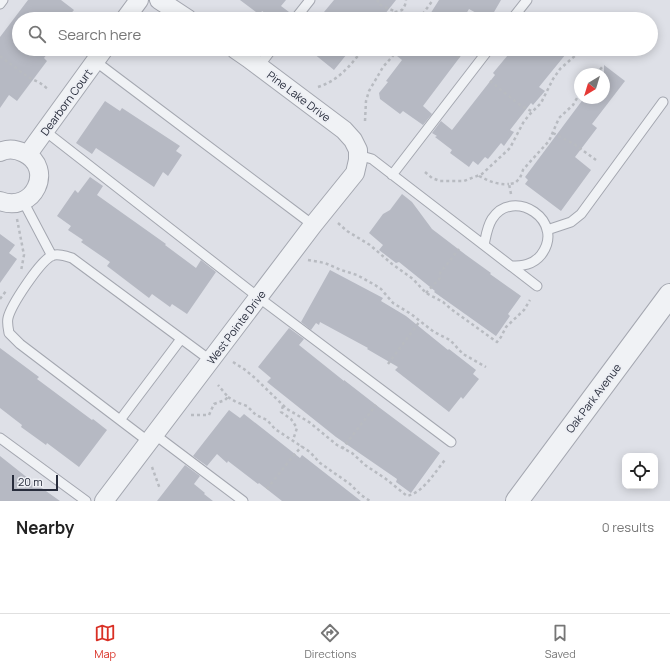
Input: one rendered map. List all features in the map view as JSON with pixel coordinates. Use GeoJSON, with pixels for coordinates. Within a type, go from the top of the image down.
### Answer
{"type":"FeatureCollection","features":[{"type":"Feature","properties":{"kind":"street"},"geometry":{"type":"LineString","coordinates":[[131,12],[139,0]]}},
{"type":"Feature","properties":{"kind":"street"},"geometry":{"type":"LineString","coordinates":[[159,0],[177,12]]}},
{"type":"Feature","properties":{"kind":"street","name":"Dearborn Court"},"geometry":{"type":"LineString","coordinates":[[28,154],[99,56]]}},
{"type":"Feature","properties":{"kind":"street","name":"Pine Lake Drive"},"geometry":{"type":"LineString","coordinates":[[245,56],[344,130],[353,140],[358,152]]}},
{"type":"Feature","properties":{"kind":"street"},"geometry":{"type":"LineString","coordinates":[[0,152],[12,149],[28,154],[34,160],[38,168],[39,175],[38,184],[35,191],[20,208],[16,204],[8,204],[0,201]]}},
{"type":"Feature","properties":{"kind":"street","name":"West Pointe Drive"},"geometry":{"type":"LineString","coordinates":[[104,501],[313,225],[355,174],[358,152]]}},
{"type":"Feature","properties":{"kind":"street","name":"Oak Park Avenue"},"geometry":{"type":"LineString","coordinates":[[517,501],[670,295]]}},
{"type":"Feature","properties":{"kind":"lane"},"geometry":{"type":"LineString","coordinates":[[0,4],[3,0]]}},
{"type":"Feature","properties":{"kind":"lane"},"geometry":{"type":"LineString","coordinates":[[301,12],[310,0]]}},
{"type":"Feature","properties":{"kind":"lane"},"geometry":{"type":"LineString","coordinates":[[518,12],[527,0]]}},
{"type":"Feature","properties":{"kind":"lane"},"geometry":{"type":"LineString","coordinates":[[101,56],[313,225]]}},
{"type":"Feature","properties":{"kind":"lane"},"geometry":{"type":"LineString","coordinates":[[259,66],[267,56]]}},
{"type":"Feature","properties":{"kind":"lane"},"geometry":{"type":"LineString","coordinates":[[392,175],[484,56]]}},
{"type":"Feature","properties":{"kind":"lane"},"geometry":{"type":"LineString","coordinates":[[547,230],[571,222],[581,214],[663,102]]}},
{"type":"Feature","properties":{"kind":"lane"},"geometry":{"type":"LineString","coordinates":[[45,131],[258,297],[451,442]]}},
{"type":"Feature","properties":{"kind":"lane"},"geometry":{"type":"LineString","coordinates":[[358,152],[372,159],[537,286]]}},
{"type":"Feature","properties":{"kind":"lane"},"geometry":{"type":"LineString","coordinates":[[484,246],[488,226],[500,211],[509,207],[519,206],[529,208],[537,213],[544,221],[547,230],[547,240],[544,250],[538,258],[530,264],[510,266]]}},
{"type":"Feature","properties":{"kind":"lane"},"geometry":{"type":"LineString","coordinates":[[20,208],[52,256]]}},
{"type":"Feature","properties":{"kind":"lane"},"geometry":{"type":"LineString","coordinates":[[210,360],[72,258],[61,255],[52,256],[40,266],[10,310],[7,320],[8,333],[20,344],[120,420],[151,438],[243,501]]}},
{"type":"Feature","properties":{"kind":"lane"},"geometry":{"type":"LineString","coordinates":[[120,420],[181,339]]}},
{"type":"Feature","properties":{"kind":"lane"},"geometry":{"type":"LineString","coordinates":[[0,438],[86,501]]}},
{"type":"Feature","properties":{"kind":"path"},"geometry":{"type":"LineString","coordinates":[[377,0],[378,4],[395,12],[402,10],[406,0]]}},
{"type":"Feature","properties":{"kind":"path"},"geometry":{"type":"LineString","coordinates":[[424,12],[434,0]]}},
{"type":"Feature","properties":{"kind":"path"},"geometry":{"type":"LineString","coordinates":[[0,56],[28,77],[40,82],[48,89]]}},
{"type":"Feature","properties":{"kind":"path"},"geometry":{"type":"LineString","coordinates":[[318,87],[331,82],[338,77],[358,56]]}},
{"type":"Feature","properties":{"kind":"path"},"geometry":{"type":"LineString","coordinates":[[365,121],[366,101],[369,91],[383,67],[393,56]]}},
{"type":"Feature","properties":{"kind":"path"},"geometry":{"type":"LineString","coordinates":[[425,172],[432,178],[440,181],[464,181],[479,176],[490,168],[495,161],[510,148],[522,123],[541,103],[553,79],[560,69],[575,56]]}},
{"type":"Feature","properties":{"kind":"path"},"geometry":{"type":"LineString","coordinates":[[490,81],[532,112]]}},
{"type":"Feature","properties":{"kind":"path"},"geometry":{"type":"LineString","coordinates":[[479,176],[493,183],[508,184],[515,182],[520,178],[523,170],[539,150],[549,141],[560,118],[574,103]]}},
{"type":"Feature","properties":{"kind":"path"},"geometry":{"type":"LineString","coordinates":[[552,133],[574,144],[596,160]]}},
{"type":"Feature","properties":{"kind":"path"},"geometry":{"type":"LineString","coordinates":[[508,184],[511,194]]}},
{"type":"Feature","properties":{"kind":"path"},"geometry":{"type":"LineString","coordinates":[[18,274],[21,270],[24,255],[18,230],[20,208]]}},
{"type":"Feature","properties":{"kind":"path"},"geometry":{"type":"LineString","coordinates":[[338,223],[347,231],[370,245],[392,264],[413,279],[426,293],[443,302],[497,342],[506,327],[524,310],[530,300]]}},
{"type":"Feature","properties":{"kind":"path"},"geometry":{"type":"LineString","coordinates":[[426,293],[440,278],[440,273],[459,249]]}},
{"type":"Feature","properties":{"kind":"path"},"geometry":{"type":"LineString","coordinates":[[308,260],[325,263],[357,275],[381,289],[393,303],[434,332],[450,340],[463,354],[486,367]]}},
{"type":"Feature","properties":{"kind":"path"},"geometry":{"type":"LineString","coordinates":[[0,299],[8,289]]}},
{"type":"Feature","properties":{"kind":"path"},"geometry":{"type":"LineString","coordinates":[[388,364],[420,321]]}},
{"type":"Feature","properties":{"kind":"path"},"geometry":{"type":"LineString","coordinates":[[233,362],[255,378],[283,406],[309,422],[342,449],[352,454],[407,496],[414,494],[426,483],[445,460]]}},
{"type":"Feature","properties":{"kind":"path"},"geometry":{"type":"LineString","coordinates":[[218,385],[228,397],[247,406],[256,415],[267,420],[275,429],[310,452],[320,463],[350,484],[361,495],[370,501]]}},
{"type":"Feature","properties":{"kind":"path"},"geometry":{"type":"LineString","coordinates":[[191,415],[209,415],[214,404],[225,400],[228,397]]}},
{"type":"Feature","properties":{"kind":"path"},"geometry":{"type":"LineString","coordinates":[[342,449],[376,405]]}},
{"type":"Feature","properties":{"kind":"path"},"geometry":{"type":"LineString","coordinates":[[283,406],[281,412],[291,419],[297,428],[293,440]]}},
{"type":"Feature","properties":{"kind":"path"},"geometry":{"type":"LineString","coordinates":[[268,489],[289,460],[302,446]]}},
{"type":"Feature","properties":{"kind":"path"},"geometry":{"type":"LineString","coordinates":[[152,467],[160,489]]}},
{"type":"Feature","properties":{"kind":"building"},"geometry":{"type":"Polygon","coordinates":[[[28,0],[61,0],[74,10],[72,12],[19,12],[28,0]]]}},
{"type":"Feature","properties":{"kind":"building"},"geometry":{"type":"Polygon","coordinates":[[[240,0],[286,0],[281,6],[289,12],[262,11],[256,12],[240,0]]]}},
{"type":"Feature","properties":{"kind":"building"},"geometry":{"type":"Polygon","coordinates":[[[334,0],[396,0],[387,12],[324,12],[334,0]]]}},
{"type":"Feature","properties":{"kind":"building"},"geometry":{"type":"Polygon","coordinates":[[[439,0],[501,0],[494,12],[474,12],[469,9],[467,12],[431,12],[439,0]]]}},
{"type":"Feature","properties":{"kind":"building"},"geometry":{"type":"Polygon","coordinates":[[[12,21],[12,56],[46,56],[44,58],[47,61],[17,101],[9,95],[0,108],[0,37],[12,21]]]}},
{"type":"Feature","properties":{"kind":"building"},"geometry":{"type":"Polygon","coordinates":[[[317,56],[345,56],[334,70],[317,56]]]}},
{"type":"Feature","properties":{"kind":"building"},"geometry":{"type":"Polygon","coordinates":[[[397,56],[461,56],[423,106],[432,114],[423,125],[403,111],[400,114],[380,99],[379,93],[402,60],[397,56]]]}},
{"type":"Feature","properties":{"kind":"building"},"geometry":{"type":"Polygon","coordinates":[[[507,56],[564,56],[539,87],[545,91],[533,105],[531,103],[510,130],[514,132],[504,146],[501,143],[488,159],[485,157],[478,165],[473,161],[469,167],[450,153],[452,150],[432,133],[441,121],[452,130],[495,75],[493,73],[507,56]]]}},
{"type":"Feature","properties":{"kind":"building"},"geometry":{"type":"Polygon","coordinates":[[[610,70],[625,81],[610,101],[610,70]]]}},
{"type":"Feature","properties":{"kind":"building"},"geometry":{"type":"Polygon","coordinates":[[[105,101],[120,111],[122,108],[180,146],[176,151],[182,155],[168,176],[163,172],[154,187],[96,148],[92,154],[76,143],[105,101]]]}},
{"type":"Feature","properties":{"kind":"building"},"geometry":{"type":"Polygon","coordinates":[[[580,104],[607,104],[592,124],[597,128],[575,157],[591,170],[561,211],[525,184],[528,180],[525,177],[580,104]]]}},
{"type":"Feature","properties":{"kind":"building"},"geometry":{"type":"Polygon","coordinates":[[[90,177],[103,186],[97,195],[166,244],[165,245],[196,268],[201,260],[216,272],[187,314],[172,304],[170,307],[152,294],[149,298],[107,266],[110,262],[81,242],[83,240],[68,230],[71,226],[57,216],[75,190],[78,193],[90,177]]]}},
{"type":"Feature","properties":{"kind":"building"},"geometry":{"type":"Polygon","coordinates":[[[402,194],[412,202],[432,229],[521,296],[508,314],[510,316],[496,336],[434,292],[435,291],[399,262],[396,263],[379,250],[383,245],[369,233],[383,214],[390,210],[402,194]]]}},
{"type":"Feature","properties":{"kind":"building"},"geometry":{"type":"Polygon","coordinates":[[[0,234],[15,245],[9,253],[17,259],[0,283],[0,234]]]}},
{"type":"Feature","properties":{"kind":"building"},"geometry":{"type":"Polygon","coordinates":[[[330,270],[383,298],[381,301],[406,316],[448,350],[449,349],[476,370],[473,374],[479,379],[463,399],[461,397],[449,412],[395,370],[398,367],[367,349],[368,348],[320,322],[319,325],[316,323],[311,330],[301,322],[330,270]]]}},
{"type":"Feature","properties":{"kind":"building"},"geometry":{"type":"Polygon","coordinates":[[[289,328],[304,339],[299,345],[344,381],[440,453],[411,493],[396,482],[397,479],[336,437],[267,382],[271,378],[258,367],[289,328]]]}},
{"type":"Feature","properties":{"kind":"building"},"geometry":{"type":"Polygon","coordinates":[[[0,348],[39,377],[37,379],[107,430],[79,467],[47,443],[46,445],[21,427],[22,425],[0,408],[0,348]]]}},
{"type":"Feature","properties":{"kind":"building"},"geometry":{"type":"Polygon","coordinates":[[[229,410],[240,418],[244,414],[300,458],[302,455],[361,501],[282,501],[228,461],[227,463],[217,454],[207,466],[193,456],[229,410]]]}},
{"type":"Feature","properties":{"kind":"building"},"geometry":{"type":"Polygon","coordinates":[[[0,456],[29,479],[60,501],[0,501],[0,456]]]}},
{"type":"Feature","properties":{"kind":"building"},"geometry":{"type":"Polygon","coordinates":[[[185,465],[200,476],[194,484],[213,501],[157,501],[185,465]]]}}]}
